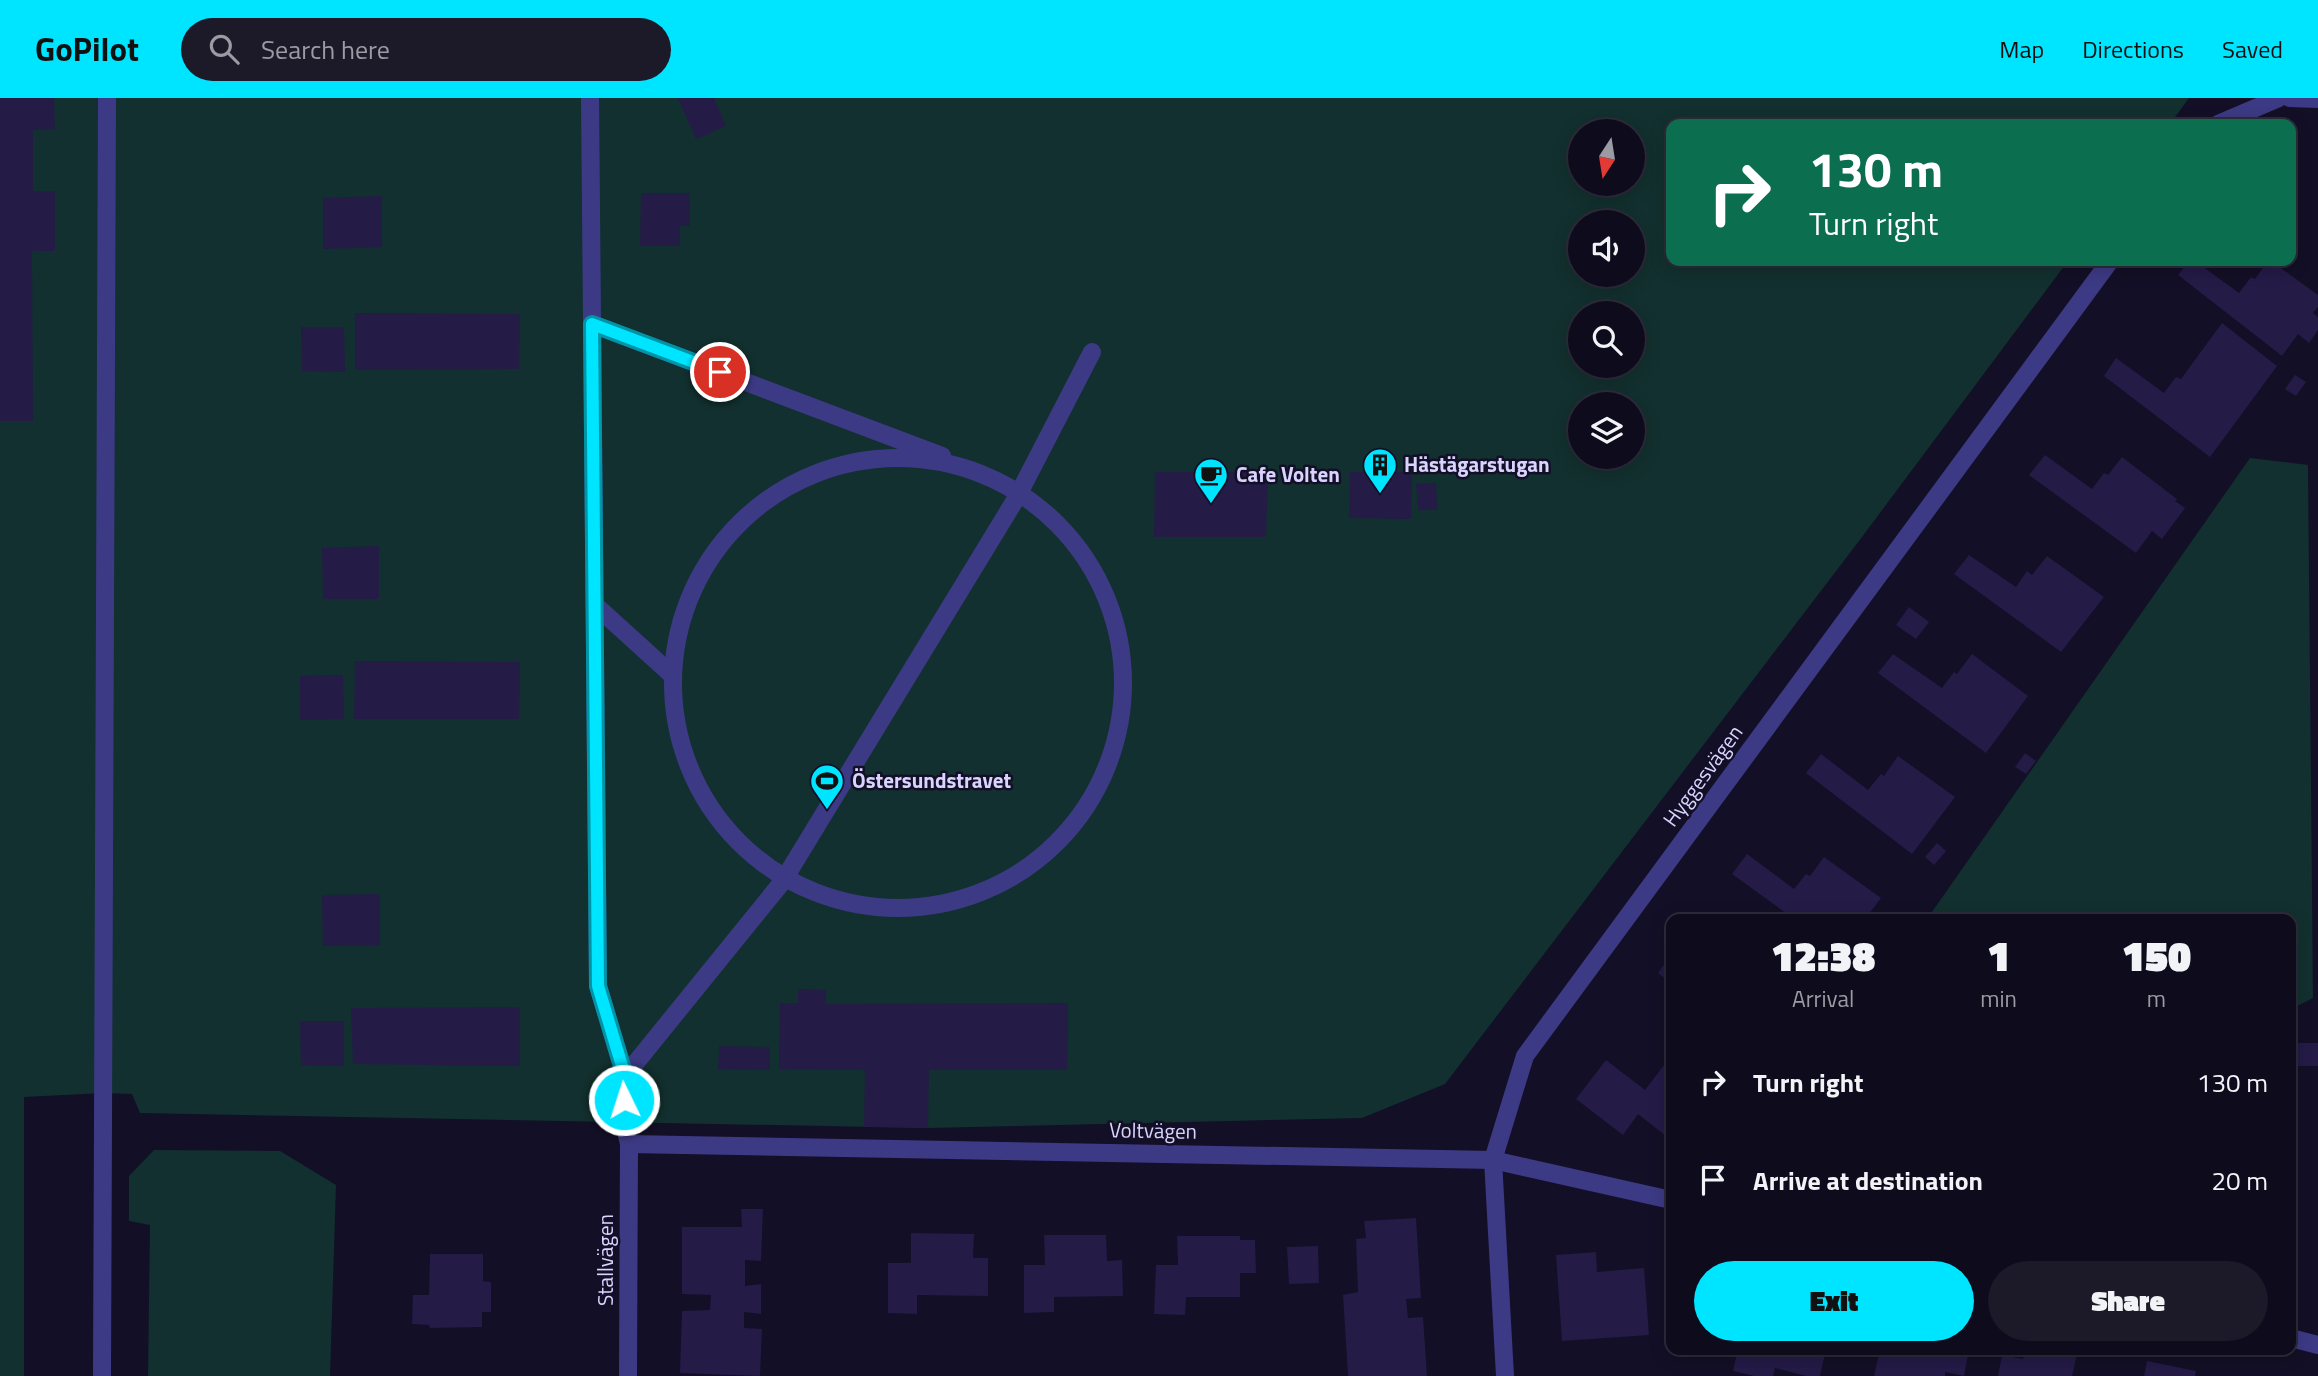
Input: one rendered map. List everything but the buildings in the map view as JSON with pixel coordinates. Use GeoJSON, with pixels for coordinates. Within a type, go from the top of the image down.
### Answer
{"type":"FeatureCollection","features":[{"type":"Feature","properties":{"kind":"street"},"geometry":{"type":"LineString","coordinates":[[102,1376],[107,98]]}},
{"type":"Feature","properties":{"kind":"street","name":"Stallvägen"},"geometry":{"type":"LineString","coordinates":[[590,98],[598,986],[625,1076],[624,1123],[629,1144],[628,1376]]}},
{"type":"Feature","properties":{"kind":"street"},"geometry":{"type":"LineString","coordinates":[[2230,119],[2279,98]]}},
{"type":"Feature","properties":{"kind":"street"},"geometry":{"type":"LineString","coordinates":[[2290,98],[2318,99]]}},
{"type":"Feature","properties":{"kind":"street","name":"Hyggesvägen"},"geometry":{"type":"LineString","coordinates":[[1505,1376],[1493,1160],[1525,1056],[2106,266]]}},
{"type":"Feature","properties":{"kind":"street"},"geometry":{"type":"LineString","coordinates":[[592,324],[951,459],[1017,497],[1072,536],[1109,598],[1125,669],[1117,741],[1088,807],[1038,861],[975,895],[904,909],[832,899],[783,881],[713,815],[680,748],[671,674],[687,597],[729,530],[791,482],[864,463],[951,459]]}},
{"type":"Feature","properties":{"kind":"street"},"geometry":{"type":"LineString","coordinates":[[625,1076],[783,881],[1017,497],[1091,352]]}},
{"type":"Feature","properties":{"kind":"street"},"geometry":{"type":"LineString","coordinates":[[595,605],[671,674]]}},
{"type":"Feature","properties":{"kind":"street","name":"Voltvägen"},"geometry":{"type":"LineString","coordinates":[[629,1144],[1493,1160],[1666,1199]]}},
{"type":"Feature","properties":{"kind":"street"},"geometry":{"type":"LineString","coordinates":[[2296,1339],[2318,1345]]}},
{"type":"Feature","properties":{"kind":"green space","name":"Östersundstravet"},"geometry":{"type":"Polygon","coordinates":[[[0,98],[2189,98],[2174,119],[1666,119],[1666,266],[2064,266],[1862,537],[1445,1084],[1362,1118],[928,1128],[140,1113],[132,1094],[24,1097],[24,1376],[0,1376],[0,98]]]}},
{"type":"Feature","properties":{"kind":"green space"},"geometry":{"type":"Polygon","coordinates":[[[2250,458],[2308,465],[2313,998],[2296,1006],[2296,914],[1931,914],[2250,458]]]}},
{"type":"Feature","properties":{"kind":"green space"},"geometry":{"type":"Polygon","coordinates":[[[154,1150],[280,1151],[336,1185],[330,1376],[148,1376],[150,1225],[129,1221],[129,1176],[154,1150]]]}},
{"type":"Feature","properties":{"kind":"place","name":"Hästägarstugan"},"geometry":{"type":"Point","coordinates":[1380,495]}},
{"type":"Feature","properties":{"kind":"place","name":"Cafe Volten"},"geometry":{"type":"Point","coordinates":[1211,505]}},
{"type":"Feature","properties":{"kind":"place","name":"Östersundstravet"},"geometry":{"type":"Point","coordinates":[827,811]}},
{"type":"Feature","properties":{"kind":"route"},"geometry":{"type":"LineString","coordinates":[[624,1100],[625,1076],[598,986],[592,324],[720,372]]}}]}
